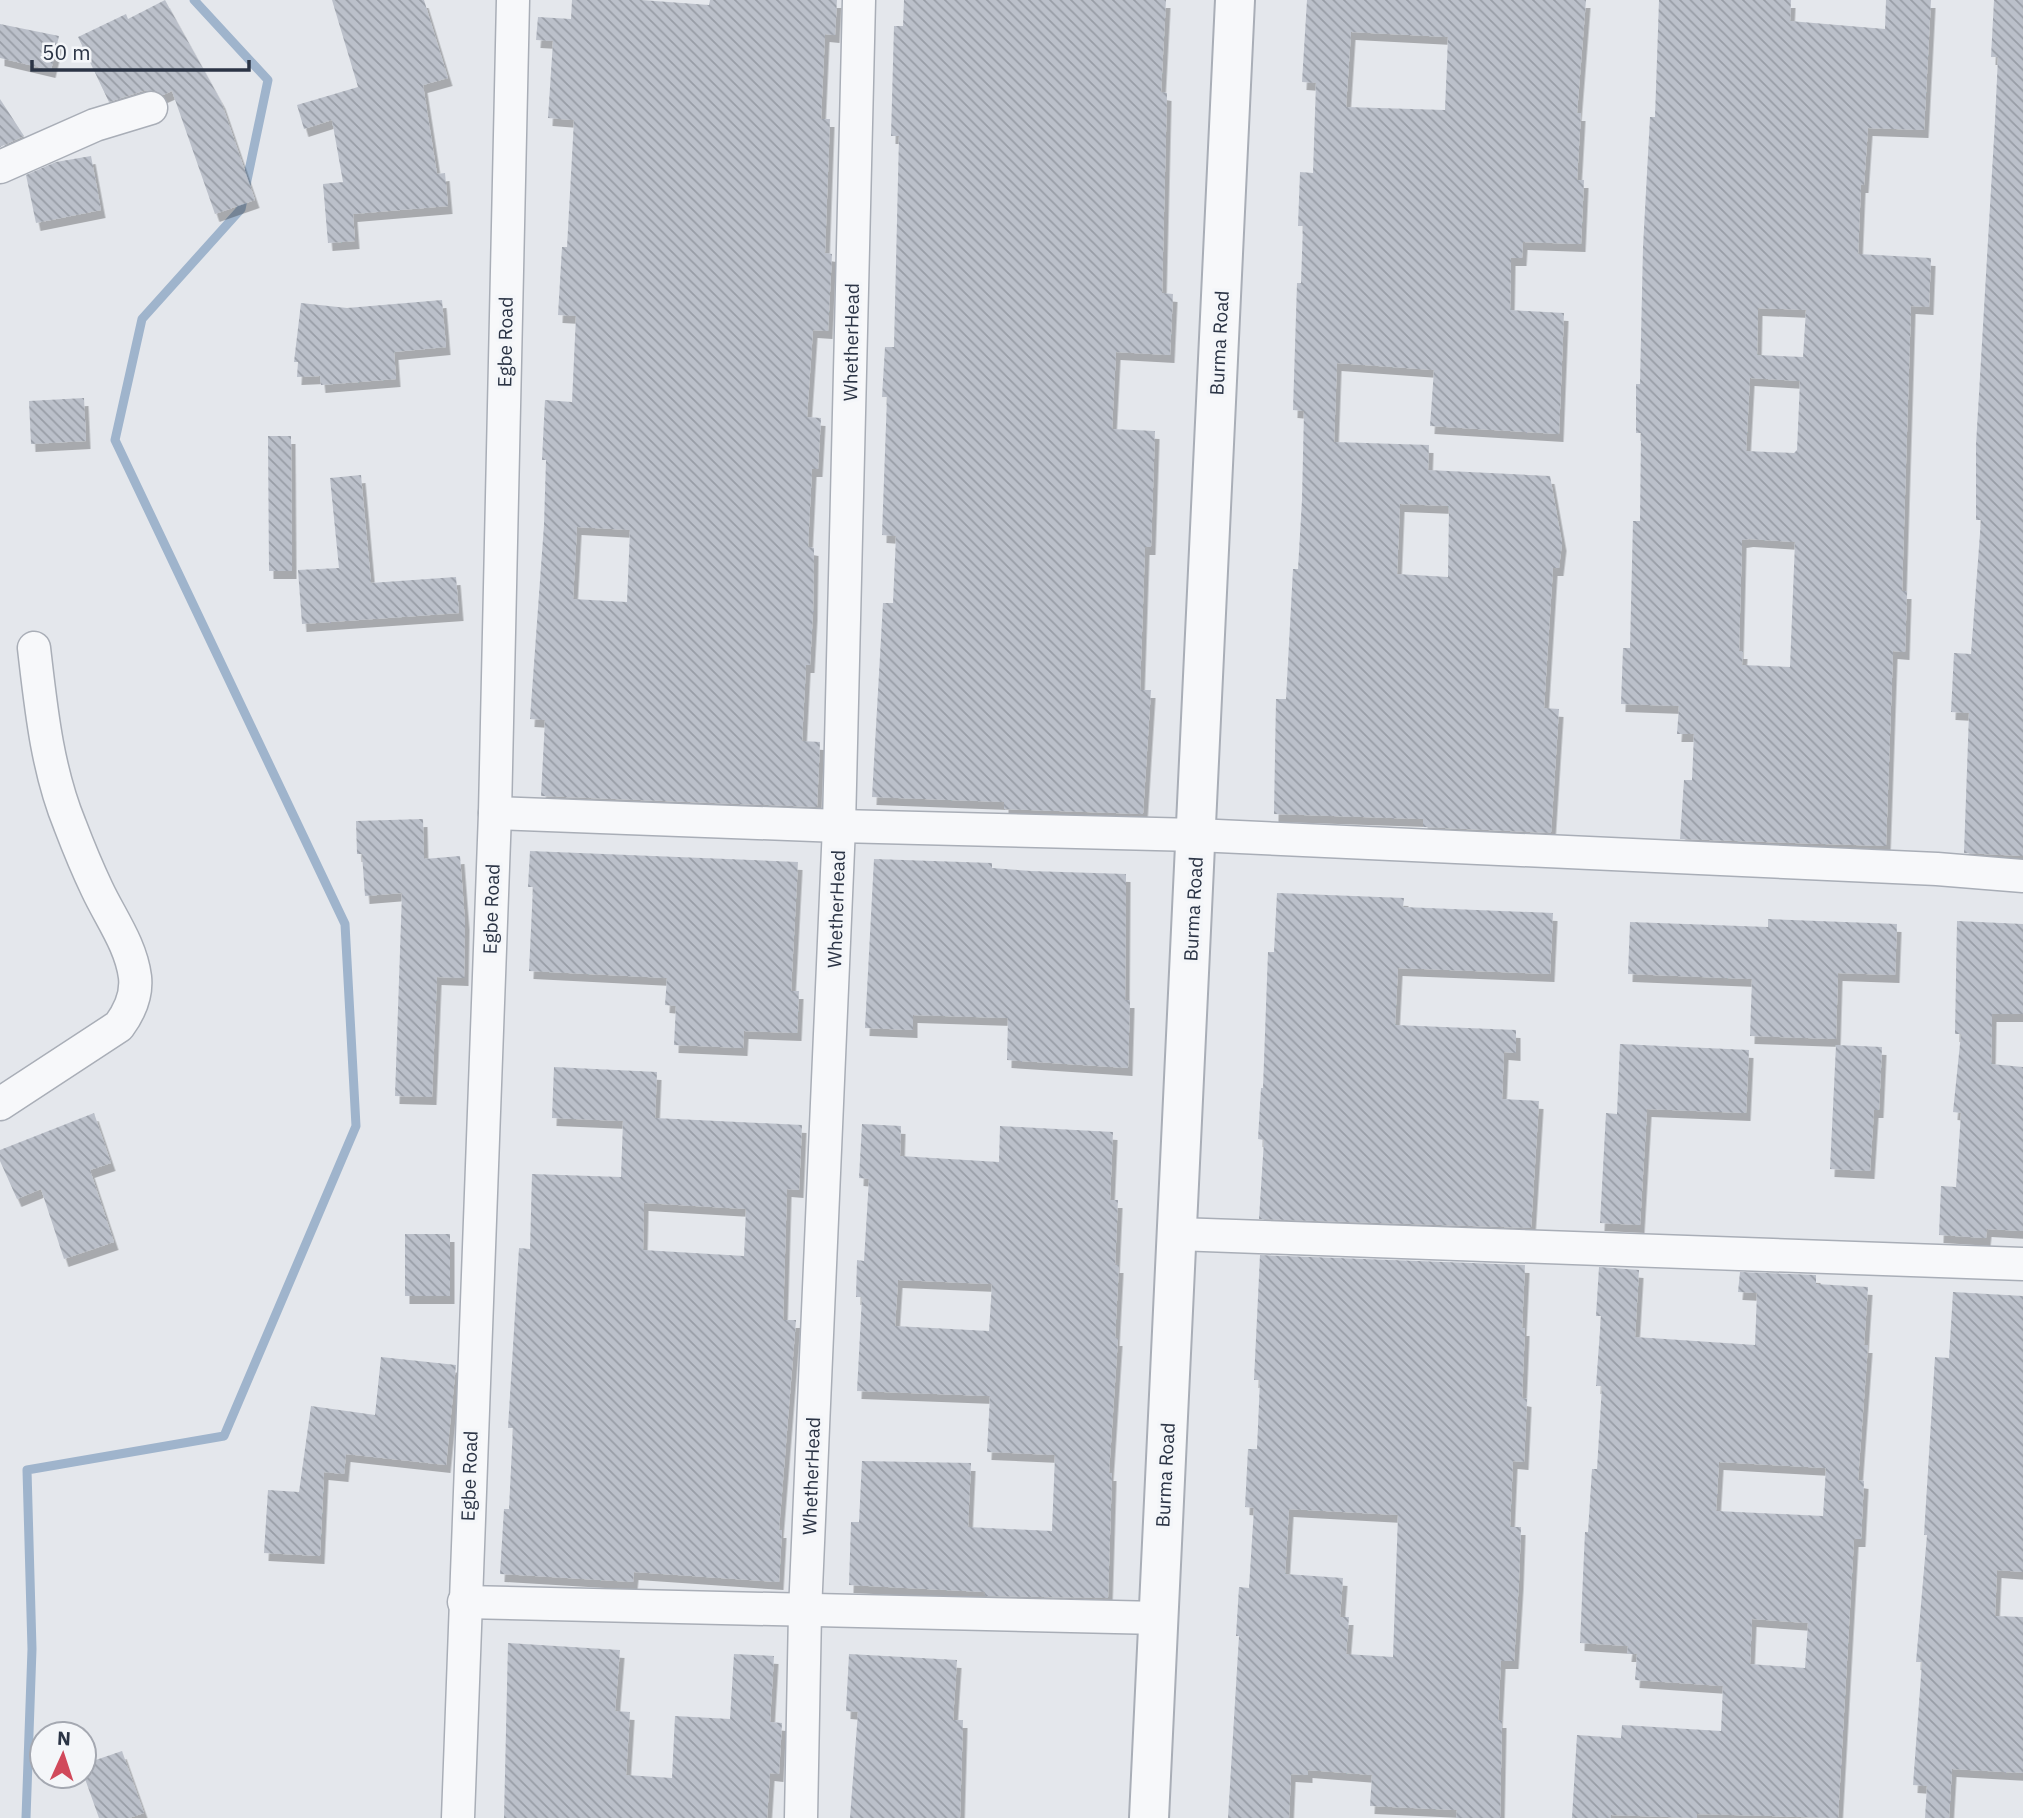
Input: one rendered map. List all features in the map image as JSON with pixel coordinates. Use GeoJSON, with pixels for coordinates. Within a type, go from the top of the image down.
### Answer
{"type":"FeatureCollection","features":[{"type":"Feature","properties":{"kind":"street","name":"Egbe Road"},"geometry":{"type":"LineString","coordinates":[[458,1818],[495,813],[513,0]]}},
{"type":"Feature","properties":{"kind":"street","name":"WhetherHead"},"geometry":{"type":"LineString","coordinates":[[801,1818],[805,1612],[839,827],[859,0]]}},
{"type":"Feature","properties":{"kind":"street","name":"Burma Road"},"geometry":{"type":"LineString","coordinates":[[1149,1818],[1235,0]]}},
{"type":"Feature","properties":{"kind":"street"},"geometry":{"type":"LineString","coordinates":[[0,167],[95,125],[151,108]]}},
{"type":"Feature","properties":{"kind":"street"},"geometry":{"type":"LineString","coordinates":[[0,1104],[119,1026],[129,1012],[134,993],[135,977],[123,938],[96,888],[68,821],[45,741],[34,648]]}},
{"type":"Feature","properties":{"kind":"street"},"geometry":{"type":"LineString","coordinates":[[495,813],[839,827],[1196,835],[1937,869],[2023,876]]}},
{"type":"Feature","properties":{"kind":"street"},"geometry":{"type":"LineString","coordinates":[[1177,1234],[2023,1264]]}},
{"type":"Feature","properties":{"kind":"street"},"geometry":{"type":"LineString","coordinates":[[464,1602],[805,1612],[1159,1618]]}},
{"type":"Feature","properties":{"kind":"building"},"geometry":{"type":"Polygon","coordinates":[[[165,0],[221,101],[255,200],[215,214],[172,91],[163,95],[146,90],[109,102],[78,37],[126,14],[128,19],[165,0]]]}},
{"type":"Feature","properties":{"kind":"building"},"geometry":{"type":"Polygon","coordinates":[[[332,0],[424,0],[448,78],[423,85],[437,174],[445,173],[448,206],[353,214],[355,241],[328,243],[323,184],[343,182],[332,120],[304,129],[297,105],[358,87],[332,0]]]}},
{"type":"Feature","properties":{"kind":"building"},"geometry":{"type":"Polygon","coordinates":[[[572,0],[641,0],[709,5],[710,0],[837,0],[835,35],[825,34],[821,119],[830,119],[825,253],[832,254],[828,331],[813,330],[807,417],[821,418],[818,469],[812,469],[808,547],[814,548],[813,612],[810,665],[806,665],[802,741],[820,742],[817,807],[541,796],[545,720],[530,719],[544,525],[546,460],[542,460],[545,400],[572,402],[576,316],[558,315],[562,247],[567,247],[574,120],[548,118],[553,41],[536,40],[538,17],[571,19],[572,0]],[[577,527],[573,599],[627,602],[630,530],[577,527]]]}},
{"type":"Feature","properties":{"kind":"building"},"geometry":{"type":"Polygon","coordinates":[[[904,0],[1166,0],[1161,92],[1167,93],[1162,293],[1173,294],[1170,355],[1116,352],[1112,429],[1155,431],[1151,547],[1145,547],[1140,690],[1151,690],[1143,814],[1004,809],[1004,802],[872,797],[883,603],[893,603],[896,536],[882,535],[887,397],[882,397],[885,347],[894,347],[899,136],[891,136],[894,26],[903,26],[904,0]]]}},
{"type":"Feature","properties":{"kind":"building"},"geometry":{"type":"Polygon","coordinates":[[[1307,0],[1586,0],[1577,113],[1581,113],[1577,180],[1584,180],[1581,244],[1523,242],[1522,258],[1511,258],[1510,310],[1564,313],[1559,434],[1430,426],[1434,370],[1337,363],[1334,442],[1429,445],[1428,470],[1550,476],[1562,543],[1559,568],[1553,568],[1544,708],[1559,709],[1551,833],[1423,827],[1423,819],[1274,814],[1276,699],[1286,699],[1293,569],[1298,569],[1302,500],[1304,411],[1293,410],[1297,283],[1301,283],[1303,226],[1298,226],[1300,172],[1313,173],[1316,83],[1302,82],[1307,0]],[[1351,32],[1346,107],[1445,110],[1448,37],[1351,32]],[[1400,504],[1397,574],[1448,577],[1449,506],[1400,504]]]}},
{"type":"Feature","properties":{"kind":"building"},"geometry":{"type":"Polygon","coordinates":[[[1659,0],[1791,0],[1790,21],[1885,29],[1886,0],[1931,0],[1924,130],[1868,128],[1864,185],[1861,185],[1858,254],[1931,258],[1929,307],[1911,306],[1902,591],[1907,591],[1905,652],[1893,651],[1886,846],[1680,839],[1684,780],[1692,780],[1694,734],[1677,734],[1679,706],[1621,704],[1623,648],[1630,648],[1633,521],[1640,521],[1641,433],[1636,433],[1636,384],[1640,384],[1643,247],[1650,117],[1655,117],[1659,0]],[[1758,308],[1757,355],[1803,357],[1806,310],[1758,308]],[[1750,378],[1746,451],[1794,453],[1797,450],[1800,381],[1750,378]],[[1742,540],[1739,651],[1743,651],[1742,665],[1790,667],[1795,542],[1742,540]]]}},
{"type":"Feature","properties":{"kind":"building"},"geometry":{"type":"Polygon","coordinates":[[[1994,0],[2023,0],[2023,856],[1964,853],[1969,713],[1951,712],[1954,653],[1971,654],[1981,520],[1976,520],[1976,445],[1998,57],[1991,57],[1994,0]]]}},
{"type":"Feature","properties":{"kind":"building"},"geometry":{"type":"Polygon","coordinates":[[[0,24],[59,36],[51,70],[0,58],[0,24]]]}},
{"type":"Feature","properties":{"kind":"building"},"geometry":{"type":"Polygon","coordinates":[[[0,99],[24,136],[0,147],[0,99]]]}},
{"type":"Feature","properties":{"kind":"building"},"geometry":{"type":"Polygon","coordinates":[[[91,156],[101,210],[36,223],[26,175],[56,162],[91,156]]]}},
{"type":"Feature","properties":{"kind":"building"},"geometry":{"type":"Polygon","coordinates":[[[442,300],[446,347],[394,352],[396,379],[321,385],[320,376],[297,377],[298,362],[294,362],[301,303],[347,308],[442,300]]]}},
{"type":"Feature","properties":{"kind":"building"},"geometry":{"type":"Polygon","coordinates":[[[84,398],[86,441],[31,444],[29,401],[84,398]]]}},
{"type":"Feature","properties":{"kind":"building"},"geometry":{"type":"Polygon","coordinates":[[[268,436],[291,436],[292,571],[269,571],[268,436]]]}},
{"type":"Feature","properties":{"kind":"building"},"geometry":{"type":"Polygon","coordinates":[[[361,475],[371,583],[456,577],[459,613],[302,624],[298,570],[339,568],[330,478],[361,475]]]}},
{"type":"Feature","properties":{"kind":"building"},"geometry":{"type":"Polygon","coordinates":[[[423,819],[424,859],[460,856],[465,922],[464,978],[437,977],[432,1097],[395,1096],[402,893],[365,896],[362,854],[357,854],[356,821],[423,819]]]}},
{"type":"Feature","properties":{"kind":"building"},"geometry":{"type":"Polygon","coordinates":[[[530,851],[798,862],[791,991],[799,991],[797,1033],[744,1031],[743,1048],[674,1045],[676,1006],[665,1005],[667,978],[529,971],[533,887],[528,887],[530,851]]]}},
{"type":"Feature","properties":{"kind":"building"},"geometry":{"type":"Polygon","coordinates":[[[874,859],[992,863],[992,868],[1126,874],[1125,1000],[1130,1000],[1128,1068],[1007,1060],[1008,1018],[913,1015],[913,1030],[865,1028],[874,859]]]}},
{"type":"Feature","properties":{"kind":"building"},"geometry":{"type":"Polygon","coordinates":[[[1277,893],[1404,898],[1403,907],[1553,913],[1550,974],[1398,968],[1395,1025],[1516,1030],[1516,1053],[1504,1052],[1502,1099],[1539,1101],[1531,1228],[1259,1219],[1264,1140],[1258,1139],[1263,1088],[1268,952],[1274,952],[1277,893]]]}},
{"type":"Feature","properties":{"kind":"building"},"geometry":{"type":"Polygon","coordinates":[[[1768,919],[1897,924],[1895,975],[1838,973],[1836,1039],[1750,1036],[1752,979],[1628,974],[1630,922],[1768,927],[1768,919]]]}},
{"type":"Feature","properties":{"kind":"building"},"geometry":{"type":"Polygon","coordinates":[[[1957,921],[2023,924],[2023,1014],[1992,1014],[1991,1064],[2023,1067],[2023,1231],[1987,1229],[1986,1238],[1939,1235],[1941,1186],[1956,1187],[1961,1113],[1953,1112],[1961,1034],[1955,1034],[1957,921]]]}},
{"type":"Feature","properties":{"kind":"building"},"geometry":{"type":"Polygon","coordinates":[[[1620,1044],[1749,1050],[1746,1113],[1647,1109],[1640,1225],[1600,1223],[1606,1113],[1617,1114],[1620,1044]]]}},
{"type":"Feature","properties":{"kind":"building"},"geometry":{"type":"Polygon","coordinates":[[[1836,1045],[1882,1047],[1879,1110],[1874,1110],[1870,1171],[1830,1169],[1836,1045]]]}},
{"type":"Feature","properties":{"kind":"building"},"geometry":{"type":"Polygon","coordinates":[[[554,1067],[657,1072],[655,1118],[802,1125],[799,1190],[787,1189],[783,1320],[796,1320],[779,1530],[782,1530],[779,1582],[634,1572],[633,1582],[500,1574],[504,1509],[509,1509],[513,1428],[508,1428],[519,1248],[530,1249],[532,1174],[621,1177],[623,1121],[552,1118],[554,1067]],[[644,1203],[643,1250],[744,1256],[746,1209],[644,1203]]]}},
{"type":"Feature","properties":{"kind":"building"},"geometry":{"type":"Polygon","coordinates":[[[94,1113],[111,1163],[90,1170],[114,1242],[64,1259],[41,1189],[17,1199],[0,1161],[0,1150],[94,1113]]]}},
{"type":"Feature","properties":{"kind":"building"},"geometry":{"type":"Polygon","coordinates":[[[862,1124],[901,1126],[900,1156],[999,1162],[1000,1126],[1113,1132],[1110,1200],[1118,1200],[1115,1265],[1119,1265],[1115,1338],[1118,1338],[1109,1473],[1112,1473],[1108,1598],[985,1596],[985,1592],[849,1585],[851,1522],[859,1522],[862,1461],[971,1463],[968,1527],[1052,1531],[1055,1455],[987,1452],[990,1396],[857,1391],[862,1297],[856,1297],[857,1260],[864,1261],[869,1179],[859,1178],[862,1124]],[[898,1280],[895,1326],[989,1331],[992,1284],[898,1280]]]}},
{"type":"Feature","properties":{"kind":"building"},"geometry":{"type":"Polygon","coordinates":[[[405,1234],[450,1234],[450,1296],[405,1296],[405,1234]]]}},
{"type":"Feature","properties":{"kind":"building"},"geometry":{"type":"Polygon","coordinates":[[[1260,1255],[1525,1265],[1522,1398],[1527,1399],[1524,1462],[1513,1461],[1510,1527],[1521,1527],[1519,1581],[1514,1661],[1501,1661],[1498,1720],[1502,1720],[1500,1818],[1456,1818],[1457,1810],[1370,1806],[1372,1775],[1308,1770],[1308,1775],[1291,1774],[1289,1818],[1228,1818],[1239,1636],[1236,1636],[1239,1587],[1249,1588],[1254,1508],[1245,1507],[1248,1449],[1257,1449],[1260,1380],[1254,1380],[1260,1255]],[[1289,1509],[1285,1574],[1343,1578],[1340,1617],[1349,1617],[1346,1654],[1393,1657],[1398,1515],[1289,1509]]]}},
{"type":"Feature","properties":{"kind":"building"},"geometry":{"type":"Polygon","coordinates":[[[1599,1267],[1639,1270],[1635,1337],[1755,1345],[1757,1293],[1738,1292],[1740,1272],[1816,1275],[1816,1284],[1868,1287],[1864,1345],[1868,1345],[1858,1480],[1864,1481],[1861,1539],[1854,1539],[1838,1818],[1697,1814],[1697,1818],[1611,1815],[1611,1818],[1572,1818],[1577,1735],[1621,1738],[1622,1725],[1721,1731],[1723,1686],[1635,1680],[1637,1654],[1627,1654],[1628,1646],[1580,1643],[1585,1532],[1588,1532],[1592,1469],[1597,1469],[1602,1386],[1596,1386],[1601,1316],[1596,1316],[1599,1267]],[[1719,1462],[1716,1511],[1823,1516],[1826,1468],[1719,1462]],[[1752,1619],[1750,1664],[1805,1668],[1808,1623],[1752,1619]]]}},
{"type":"Feature","properties":{"kind":"building"},"geometry":{"type":"Polygon","coordinates":[[[1953,1292],[2023,1296],[2023,1572],[1997,1570],[1995,1616],[2023,1617],[2023,1773],[1952,1769],[1949,1818],[1925,1818],[1927,1786],[1913,1785],[1922,1662],[1916,1662],[1927,1535],[1924,1535],[1935,1357],[1949,1358],[1953,1292]]]}},
{"type":"Feature","properties":{"kind":"building"},"geometry":{"type":"Polygon","coordinates":[[[381,1357],[456,1365],[446,1465],[346,1454],[344,1474],[324,1472],[320,1556],[264,1553],[268,1490],[299,1492],[311,1406],[375,1415],[381,1357]]]}},
{"type":"Feature","properties":{"kind":"building"},"geometry":{"type":"Polygon","coordinates":[[[508,1643],[620,1650],[615,1711],[630,1712],[626,1775],[672,1778],[675,1716],[730,1719],[734,1654],[774,1656],[770,1722],[782,1723],[779,1774],[770,1773],[767,1818],[504,1818],[508,1643]]]}},
{"type":"Feature","properties":{"kind":"building"},"geometry":{"type":"Polygon","coordinates":[[[849,1654],[957,1660],[953,1720],[963,1720],[960,1818],[850,1818],[858,1712],[846,1711],[849,1654]]]}},
{"type":"Feature","properties":{"kind":"building"},"geometry":{"type":"Polygon","coordinates":[[[122,1751],[144,1813],[129,1818],[99,1818],[89,1790],[98,1790],[98,1759],[122,1751]]]}},
{"type":"Feature","properties":{"kind":"waterway"},"geometry":{"type":"LineString","coordinates":[[26,1818],[32,1649],[27,1470],[224,1436],[356,1126],[345,924],[115,440],[142,319],[241,209],[268,80],[194,0]]}}]}
